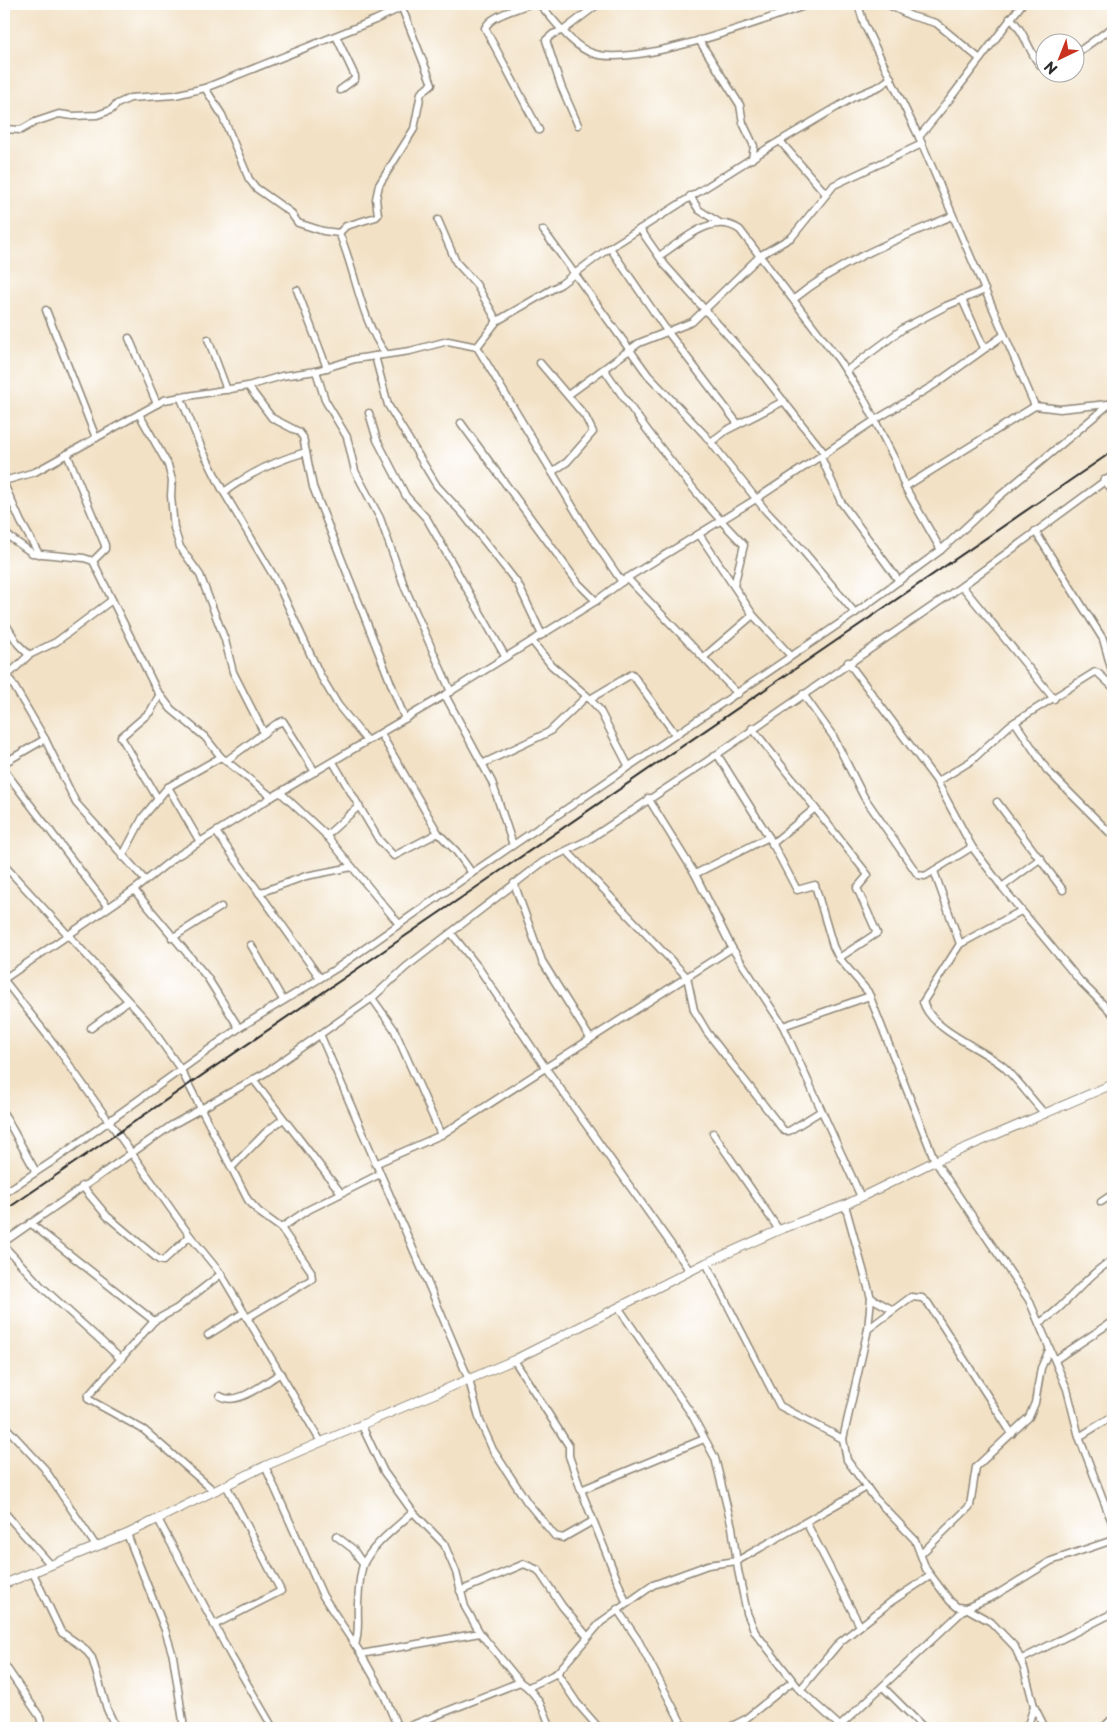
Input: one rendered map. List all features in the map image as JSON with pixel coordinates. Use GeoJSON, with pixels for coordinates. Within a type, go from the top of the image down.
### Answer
{"type":"FeatureCollection","features":[{"type":"Feature","properties":{"kind":"street"},"geometry":{"type":"LineString","coordinates":[[4,129],[21,130],[35,122],[60,114],[73,116],[97,115],[111,110],[124,100],[175,95],[205,88],[336,36],[398,7],[409,4]]}},
{"type":"Feature","properties":{"kind":"street"},"geometry":{"type":"LineString","coordinates":[[529,4],[499,17],[487,24],[485,28],[539,130]]}},
{"type":"Feature","properties":{"kind":"street"},"geometry":{"type":"LineString","coordinates":[[539,4],[588,52],[606,56],[626,56],[663,50],[810,4]]}},
{"type":"Feature","properties":{"kind":"street"},"geometry":{"type":"LineString","coordinates":[[578,125],[546,44],[547,37],[564,30],[598,4]]}},
{"type":"Feature","properties":{"kind":"street"},"geometry":{"type":"LineString","coordinates":[[858,4],[864,24],[919,136],[952,216],[1036,406]]}},
{"type":"Feature","properties":{"kind":"street"},"geometry":{"type":"LineString","coordinates":[[887,4],[911,16],[936,23],[980,59]]}},
{"type":"Feature","properties":{"kind":"street"},"geometry":{"type":"LineString","coordinates":[[919,136],[1022,4]]}},
{"type":"Feature","properties":{"kind":"street"},"geometry":{"type":"LineString","coordinates":[[339,233],[346,226],[378,215],[376,199],[379,185],[414,129],[421,93],[432,84],[398,7]]}},
{"type":"Feature","properties":{"kind":"street"},"geometry":{"type":"LineString","coordinates":[[1010,18],[1020,28],[1034,55]]}},
{"type":"Feature","properties":{"kind":"street"},"geometry":{"type":"LineString","coordinates":[[1084,48],[1113,27]]}},
{"type":"Feature","properties":{"kind":"street"},"geometry":{"type":"LineString","coordinates":[[336,36],[355,76],[355,79],[340,90]]}},
{"type":"Feature","properties":{"kind":"street"},"geometry":{"type":"LineString","coordinates":[[699,40],[740,105],[744,123],[754,146],[752,159]]}},
{"type":"Feature","properties":{"kind":"street"},"geometry":{"type":"LineString","coordinates":[[477,347],[497,321],[524,307],[574,275],[610,248],[690,196],[854,97],[880,86],[891,78]]}},
{"type":"Feature","properties":{"kind":"street"},"geometry":{"type":"LineString","coordinates":[[205,88],[222,115],[249,179],[256,188],[284,207],[298,223],[323,231],[339,233]]}},
{"type":"Feature","properties":{"kind":"street"},"geometry":{"type":"LineString","coordinates":[[780,141],[826,194]]}},
{"type":"Feature","properties":{"kind":"street"},"geometry":{"type":"LineString","coordinates":[[568,395],[630,350],[652,337],[687,325],[707,310],[761,255],[792,237],[826,194],[841,181],[922,144]]}},
{"type":"Feature","properties":{"kind":"street"},"geometry":{"type":"LineString","coordinates":[[754,146],[768,148]]}},
{"type":"Feature","properties":{"kind":"street"},"geometry":{"type":"LineString","coordinates":[[690,196],[700,210],[720,223]]}},
{"type":"Feature","properties":{"kind":"street"},"geometry":{"type":"LineString","coordinates":[[794,299],[821,278],[847,264],[889,242],[952,216]]}},
{"type":"Feature","properties":{"kind":"street"},"geometry":{"type":"LineString","coordinates":[[438,220],[456,262],[476,284],[497,321]]}},
{"type":"Feature","properties":{"kind":"street"},"geometry":{"type":"LineString","coordinates":[[659,256],[710,224],[731,224],[740,230],[761,255],[846,371],[875,420],[905,487],[942,550]]}},
{"type":"Feature","properties":{"kind":"street"},"geometry":{"type":"LineString","coordinates":[[640,229],[679,281],[707,310],[784,400],[823,456],[841,502],[899,581]]}},
{"type":"Feature","properties":{"kind":"street"},"geometry":{"type":"LineString","coordinates":[[543,230],[648,375],[710,442],[756,499],[855,613]]}},
{"type":"Feature","properties":{"kind":"street"},"geometry":{"type":"LineString","coordinates":[[339,233],[348,254],[372,329],[386,354]]}},
{"type":"Feature","properties":{"kind":"street"},"geometry":{"type":"LineString","coordinates":[[610,248],[667,331],[738,424]]}},
{"type":"Feature","properties":{"kind":"street"},"geometry":{"type":"LineString","coordinates":[[297,290],[327,368]]}},
{"type":"Feature","properties":{"kind":"street"},"geometry":{"type":"LineString","coordinates":[[846,371],[904,328],[962,299],[985,290]]}},
{"type":"Feature","properties":{"kind":"street"},"geometry":{"type":"LineString","coordinates":[[962,299],[984,348]]}},
{"type":"Feature","properties":{"kind":"street"},"geometry":{"type":"LineString","coordinates":[[46,310],[96,438]]}},
{"type":"Feature","properties":{"kind":"street"},"geometry":{"type":"LineString","coordinates":[[321,1442],[221,1274],[190,1236],[109,1121],[4,979],[134,890],[145,880],[200,842],[272,797],[448,694],[505,656],[596,601],[624,580],[756,499],[875,420],[934,385],[1004,335]]}},
{"type":"Feature","properties":{"kind":"street"},"geometry":{"type":"LineString","coordinates":[[129,338],[157,404]]}},
{"type":"Feature","properties":{"kind":"street"},"geometry":{"type":"LineString","coordinates":[[208,339],[227,390]]}},
{"type":"Feature","properties":{"kind":"street"},"geometry":{"type":"LineString","coordinates":[[39,554],[21,522],[4,482],[34,472],[157,404],[180,396],[248,386],[282,376],[316,372],[355,359],[410,351],[448,341],[477,347],[552,472],[624,580],[704,657],[738,694]]}},
{"type":"Feature","properties":{"kind":"street"},"geometry":{"type":"LineString","coordinates":[[375,356],[388,405],[437,486],[463,514],[518,584],[542,634]]}},
{"type":"Feature","properties":{"kind":"street"},"geometry":{"type":"LineString","coordinates":[[540,363],[585,416],[593,432],[567,462],[552,472]]}},
{"type":"Feature","properties":{"kind":"street"},"geometry":{"type":"LineString","coordinates":[[604,369],[646,428],[720,521],[744,545],[734,586]]}},
{"type":"Feature","properties":{"kind":"street"},"geometry":{"type":"LineString","coordinates":[[316,372],[326,400],[347,437],[355,471],[380,518],[405,588],[448,694],[492,782],[513,845]]}},
{"type":"Feature","properties":{"kind":"street"},"geometry":{"type":"LineString","coordinates":[[248,386],[272,418],[302,435],[313,487],[406,719]]}},
{"type":"Feature","properties":{"kind":"street"},"geometry":{"type":"LineString","coordinates":[[180,396],[202,449],[224,492],[276,580],[320,675],[338,705],[367,741]]}},
{"type":"Feature","properties":{"kind":"street"},"geometry":{"type":"LineString","coordinates":[[710,442],[738,424],[784,400]]}},
{"type":"Feature","properties":{"kind":"street"},"geometry":{"type":"LineString","coordinates":[[905,487],[1036,406],[1060,409],[1111,402]]}},
{"type":"Feature","properties":{"kind":"street"},"geometry":{"type":"LineString","coordinates":[[4,1193],[239,1028],[320,978],[855,613],[942,550],[995,500],[1111,402]]}},
{"type":"Feature","properties":{"kind":"street"},"geometry":{"type":"LineString","coordinates":[[369,413],[377,440],[406,496],[427,519],[505,656]]}},
{"type":"Feature","properties":{"kind":"street"},"geometry":{"type":"LineString","coordinates":[[139,414],[168,465],[172,480],[173,518],[180,548],[200,576],[226,640],[233,672],[264,733]]}},
{"type":"Feature","properties":{"kind":"street"},"geometry":{"type":"LineString","coordinates":[[461,423],[578,583],[596,601]]}},
{"type":"Feature","properties":{"kind":"street"},"geometry":{"type":"LineString","coordinates":[[224,492],[253,472],[275,461],[306,452]]}},
{"type":"Feature","properties":{"kind":"street"},"geometry":{"type":"LineString","coordinates":[[67,454],[104,545],[104,549],[93,561]]}},
{"type":"Feature","properties":{"kind":"street"},"geometry":{"type":"LineString","coordinates":[[121,1359],[41,1286],[4,1244],[82,1186],[200,1108],[253,1079],[372,998],[406,968],[543,862],[588,840],[648,798],[717,754],[848,662],[962,586],[1113,474]]}},
{"type":"Feature","properties":{"kind":"street"},"geometry":{"type":"LineString","coordinates":[[1104,480],[1113,490]]}},
{"type":"Feature","properties":{"kind":"street"},"geometry":{"type":"LineString","coordinates":[[1035,531],[1103,639],[1113,675]]}},
{"type":"Feature","properties":{"kind":"street"},"geometry":{"type":"LineString","coordinates":[[4,533],[25,550],[39,554],[93,561]]}},
{"type":"Feature","properties":{"kind":"street"},"geometry":{"type":"LineString","coordinates":[[699,534],[753,615],[791,656]]}},
{"type":"Feature","properties":{"kind":"street"},"geometry":{"type":"LineString","coordinates":[[93,561],[160,694],[174,712],[205,738],[224,759],[272,797]]}},
{"type":"Feature","properties":{"kind":"street"},"geometry":{"type":"LineString","coordinates":[[962,586],[1054,699]]}},
{"type":"Feature","properties":{"kind":"street"},"geometry":{"type":"LineString","coordinates":[[112,600],[56,642],[28,655],[6,675],[45,739],[76,803],[145,880]]}},
{"type":"Feature","properties":{"kind":"street"},"geometry":{"type":"LineString","coordinates":[[704,657],[753,615]]}},
{"type":"Feature","properties":{"kind":"street"},"geometry":{"type":"LineString","coordinates":[[4,621],[18,644],[28,655]]}},
{"type":"Feature","properties":{"kind":"street"},"geometry":{"type":"LineString","coordinates":[[532,641],[551,665],[599,709],[629,767]]}},
{"type":"Feature","properties":{"kind":"street"},"geometry":{"type":"LineString","coordinates":[[848,662],[937,782],[972,847],[1002,887],[1080,981],[1113,1014]]}},
{"type":"Feature","properties":{"kind":"street"},"geometry":{"type":"LineString","coordinates":[[937,782],[971,761],[992,740],[1015,722],[1095,672],[1113,687]]}},
{"type":"Feature","properties":{"kind":"street"},"geometry":{"type":"LineString","coordinates":[[482,764],[549,732],[589,698],[632,674],[676,735]]}},
{"type":"Feature","properties":{"kind":"street"},"geometry":{"type":"LineString","coordinates":[[158,799],[121,737],[150,712],[160,694]]}},
{"type":"Feature","properties":{"kind":"street"},"geometry":{"type":"LineString","coordinates":[[803,694],[833,736],[864,798],[918,874],[925,876],[972,847]]}},
{"type":"Feature","properties":{"kind":"street"},"geometry":{"type":"LineString","coordinates":[[122,856],[136,829],[168,787],[224,759],[284,721],[315,772]]}},
{"type":"Feature","properties":{"kind":"street"},"geometry":{"type":"LineString","coordinates":[[1015,722],[1047,770],[1113,836]]}},
{"type":"Feature","properties":{"kind":"street"},"geometry":{"type":"LineString","coordinates":[[752,728],[814,809],[868,875],[857,888],[877,933],[839,958]]}},
{"type":"Feature","properties":{"kind":"street"},"geometry":{"type":"LineString","coordinates":[[381,734],[438,833],[472,873]]}},
{"type":"Feature","properties":{"kind":"street"},"geometry":{"type":"LineString","coordinates":[[4,763],[45,739]]}},
{"type":"Feature","properties":{"kind":"street"},"geometry":{"type":"LineString","coordinates":[[717,754],[771,840],[797,890],[815,884],[832,946],[839,958],[870,996],[935,1161],[1029,1300],[1067,1389],[1079,1437],[1113,1524]]}},
{"type":"Feature","properties":{"kind":"street"},"geometry":{"type":"LineString","coordinates":[[333,762],[379,840],[394,856],[438,833]]}},
{"type":"Feature","properties":{"kind":"street"},"geometry":{"type":"LineString","coordinates":[[4,770],[108,907]]}},
{"type":"Feature","properties":{"kind":"street"},"geometry":{"type":"LineString","coordinates":[[168,787],[200,842]]}},
{"type":"Feature","properties":{"kind":"street"},"geometry":{"type":"LineString","coordinates":[[280,793],[326,836],[399,924]]}},
{"type":"Feature","properties":{"kind":"street"},"geometry":{"type":"LineString","coordinates":[[648,798],[695,874],[732,948],[782,1026],[861,1196]]}},
{"type":"Feature","properties":{"kind":"street"},"geometry":{"type":"LineString","coordinates":[[997,802],[1041,858],[1063,890]]}},
{"type":"Feature","properties":{"kind":"street"},"geometry":{"type":"LineString","coordinates":[[326,836],[359,806]]}},
{"type":"Feature","properties":{"kind":"street"},"geometry":{"type":"LineString","coordinates":[[695,874],[771,840],[814,809]]}},
{"type":"Feature","properties":{"kind":"street"},"geometry":{"type":"LineString","coordinates":[[216,832],[320,978]]}},
{"type":"Feature","properties":{"kind":"street"},"geometry":{"type":"LineString","coordinates":[[567,851],[687,977],[694,1010],[707,1032],[784,1130],[789,1131],[821,1111]]}},
{"type":"Feature","properties":{"kind":"street"},"geometry":{"type":"LineString","coordinates":[[1002,887],[1041,858]]}},
{"type":"Feature","properties":{"kind":"street"},"geometry":{"type":"LineString","coordinates":[[4,865],[146,1020],[181,1070],[253,1206],[281,1228],[311,1271],[312,1279],[208,1335]]}},
{"type":"Feature","properties":{"kind":"street"},"geometry":{"type":"LineString","coordinates":[[259,893],[306,876],[352,867]]}},
{"type":"Feature","properties":{"kind":"street"},"geometry":{"type":"LineString","coordinates":[[934,871],[960,944]]}},
{"type":"Feature","properties":{"kind":"street"},"geometry":{"type":"LineString","coordinates":[[514,883],[542,961],[590,1038]]}},
{"type":"Feature","properties":{"kind":"street"},"geometry":{"type":"LineString","coordinates":[[134,890],[207,978],[239,1028]]}},
{"type":"Feature","properties":{"kind":"street"},"geometry":{"type":"LineString","coordinates":[[172,938],[221,907]]}},
{"type":"Feature","properties":{"kind":"street"},"geometry":{"type":"LineString","coordinates":[[1021,912],[960,944],[923,1002],[925,1008],[940,1024],[1004,1068],[1045,1114]]}},
{"type":"Feature","properties":{"kind":"street"},"geometry":{"type":"LineString","coordinates":[[451,933],[478,967],[545,1066],[690,1270]]}},
{"type":"Feature","properties":{"kind":"street"},"geometry":{"type":"LineString","coordinates":[[251,945],[284,1000]]}},
{"type":"Feature","properties":{"kind":"street"},"geometry":{"type":"LineString","coordinates":[[375,1164],[441,1135],[485,1108],[545,1066],[732,948]]}},
{"type":"Feature","properties":{"kind":"street"},"geometry":{"type":"LineString","coordinates":[[782,1026],[870,996]]}},
{"type":"Feature","properties":{"kind":"street"},"geometry":{"type":"LineString","coordinates":[[372,998],[394,1029],[441,1135]]}},
{"type":"Feature","properties":{"kind":"street"},"geometry":{"type":"LineString","coordinates":[[91,1028],[128,1001]]}},
{"type":"Feature","properties":{"kind":"street"},"geometry":{"type":"LineString","coordinates":[[320,1034],[468,1380],[480,1421],[493,1450],[527,1502],[555,1536],[563,1538],[593,1521]]}},
{"type":"Feature","properties":{"kind":"street"},"geometry":{"type":"LineString","coordinates":[[253,1079],[341,1193]]}},
{"type":"Feature","properties":{"kind":"street"},"geometry":{"type":"LineString","coordinates":[[4,1584],[127,1534],[265,1466],[514,1360],[706,1262],[779,1230],[845,1205],[935,1161],[1113,1084]]}},
{"type":"Feature","properties":{"kind":"street"},"geometry":{"type":"LineString","coordinates":[[4,1114],[36,1172]]}},
{"type":"Feature","properties":{"kind":"street"},"geometry":{"type":"LineString","coordinates":[[232,1166],[266,1132],[283,1119]]}},
{"type":"Feature","properties":{"kind":"street"},"geometry":{"type":"LineString","coordinates":[[713,1133],[779,1230]]}},
{"type":"Feature","properties":{"kind":"street"},"geometry":{"type":"LineString","coordinates":[[281,1228],[306,1211],[380,1174]]}},
{"type":"Feature","properties":{"kind":"street"},"geometry":{"type":"LineString","coordinates":[[82,1186],[107,1216],[159,1260],[163,1260],[190,1236]]}},
{"type":"Feature","properties":{"kind":"street"},"geometry":{"type":"LineString","coordinates":[[1101,1202],[1113,1194]]}},
{"type":"Feature","properties":{"kind":"street"},"geometry":{"type":"LineString","coordinates":[[845,1205],[871,1298],[868,1328],[843,1439],[847,1460],[867,1487],[908,1530],[930,1576],[950,1601],[957,1607],[966,1608],[991,1622],[1014,1647],[1020,1660],[1034,1706],[1045,1728]]}},
{"type":"Feature","properties":{"kind":"street"},"geometry":{"type":"LineString","coordinates":[[30,1223],[154,1321]]}},
{"type":"Feature","properties":{"kind":"street"},"geometry":{"type":"LineString","coordinates":[[1039,1323],[1053,1315],[1087,1281],[1113,1260]]}},
{"type":"Feature","properties":{"kind":"street"},"geometry":{"type":"LineString","coordinates":[[706,1262],[780,1406],[843,1439]]}},
{"type":"Feature","properties":{"kind":"street"},"geometry":{"type":"LineString","coordinates":[[214,1491],[144,1430],[88,1399],[88,1396],[154,1321],[176,1309],[221,1274]]}},
{"type":"Feature","properties":{"kind":"street"},"geometry":{"type":"LineString","coordinates":[[868,1328],[911,1297],[922,1298],[928,1303],[1012,1434]]}},
{"type":"Feature","properties":{"kind":"street"},"geometry":{"type":"LineString","coordinates":[[871,1298],[893,1310]]}},
{"type":"Feature","properties":{"kind":"street"},"geometry":{"type":"LineString","coordinates":[[618,1307],[692,1415],[715,1458],[724,1491],[747,1613],[755,1632],[800,1690],[840,1727],[966,1608],[994,1596],[1051,1561],[1113,1540]]}},
{"type":"Feature","properties":{"kind":"street"},"geometry":{"type":"LineString","coordinates":[[1055,1360],[1113,1321]]}},
{"type":"Feature","properties":{"kind":"street"},"geometry":{"type":"LineString","coordinates":[[921,1554],[970,1506],[976,1467],[1029,1417],[1035,1403],[1041,1368],[1049,1350]]}},
{"type":"Feature","properties":{"kind":"street"},"geometry":{"type":"LineString","coordinates":[[514,1360],[569,1446],[569,1456],[581,1490],[626,1602]]}},
{"type":"Feature","properties":{"kind":"street"},"geometry":{"type":"LineString","coordinates":[[220,1396],[226,1399],[235,1399],[281,1373]]}},
{"type":"Feature","properties":{"kind":"street"},"geometry":{"type":"LineString","coordinates":[[1079,1437],[1113,1416]]}},
{"type":"Feature","properties":{"kind":"street"},"geometry":{"type":"LineString","coordinates":[[361,1424],[384,1472],[412,1512],[444,1544],[456,1572],[465,1606],[480,1633],[520,1682],[529,1687],[541,1705],[550,1728]]}},
{"type":"Feature","properties":{"kind":"street"},"geometry":{"type":"LineString","coordinates":[[4,1425],[44,1468],[96,1546]]}},
{"type":"Feature","properties":{"kind":"street"},"geometry":{"type":"LineString","coordinates":[[581,1490],[704,1439]]}},
{"type":"Feature","properties":{"kind":"street"},"geometry":{"type":"LineString","coordinates":[[265,1466],[323,1596],[361,1654],[384,1694],[398,1728]]}},
{"type":"Feature","properties":{"kind":"street"},"geometry":{"type":"LineString","coordinates":[[214,1625],[281,1591],[226,1485]]}},
{"type":"Feature","properties":{"kind":"street"},"geometry":{"type":"LineString","coordinates":[[529,1687],[557,1673],[587,1636],[626,1602],[672,1577],[708,1565],[737,1561],[867,1487]]}},
{"type":"Feature","properties":{"kind":"street"},"geometry":{"type":"LineString","coordinates":[[4,1512],[51,1565]]}},
{"type":"Feature","properties":{"kind":"street"},"geometry":{"type":"LineString","coordinates":[[355,1645],[359,1632],[357,1613],[363,1564],[372,1552],[412,1512]]}},
{"type":"Feature","properties":{"kind":"street"},"geometry":{"type":"LineString","coordinates":[[158,1519],[214,1625],[273,1728]]}},
{"type":"Feature","properties":{"kind":"street"},"geometry":{"type":"LineString","coordinates":[[806,1522],[860,1626]]}},
{"type":"Feature","properties":{"kind":"street"},"geometry":{"type":"LineString","coordinates":[[127,1534],[166,1630],[184,1728]]}},
{"type":"Feature","properties":{"kind":"street"},"geometry":{"type":"LineString","coordinates":[[336,1536],[353,1548],[363,1564]]}},
{"type":"Feature","properties":{"kind":"street"},"geometry":{"type":"LineString","coordinates":[[460,1591],[524,1564],[530,1565],[538,1570],[562,1606],[587,1636]]}},
{"type":"Feature","properties":{"kind":"street"},"geometry":{"type":"LineString","coordinates":[[33,1573],[61,1632],[84,1648],[92,1658],[107,1709],[116,1728]]}},
{"type":"Feature","properties":{"kind":"street"},"geometry":{"type":"LineString","coordinates":[[800,1690],[840,1642],[892,1601],[930,1576]]}},
{"type":"Feature","properties":{"kind":"street"},"geometry":{"type":"LineString","coordinates":[[617,1609],[638,1640],[684,1728]]}},
{"type":"Feature","properties":{"kind":"street"},"geometry":{"type":"LineString","coordinates":[[1020,1660],[1113,1613]]}},
{"type":"Feature","properties":{"kind":"street"},"geometry":{"type":"LineString","coordinates":[[361,1654],[480,1633]]}},
{"type":"Feature","properties":{"kind":"street"},"geometry":{"type":"LineString","coordinates":[[4,1664],[40,1717],[43,1728]]}},
{"type":"Feature","properties":{"kind":"street"},"geometry":{"type":"LineString","coordinates":[[557,1673],[577,1703],[598,1728]]}},
{"type":"Feature","properties":{"kind":"street"},"geometry":{"type":"LineString","coordinates":[[728,1728],[744,1720],[793,1681]]}},
{"type":"Feature","properties":{"kind":"street"},"geometry":{"type":"LineString","coordinates":[[405,1728],[520,1682]]}},
{"type":"Feature","properties":{"kind":"street"},"geometry":{"type":"LineString","coordinates":[[883,1687],[924,1728]]}},
{"type":"Feature","properties":{"kind":"street"},"geometry":{"type":"LineString","coordinates":[[1027,1728],[1034,1706]]}},
{"type":"Feature","properties":{"kind":"street"},"geometry":{"type":"LineString","coordinates":[[1103,1728],[1113,1718]]}},
{"type":"Feature","properties":{"kind":"railway"},"geometry":{"type":"LineString","coordinates":[[4,1211],[1113,451]]}}]}
